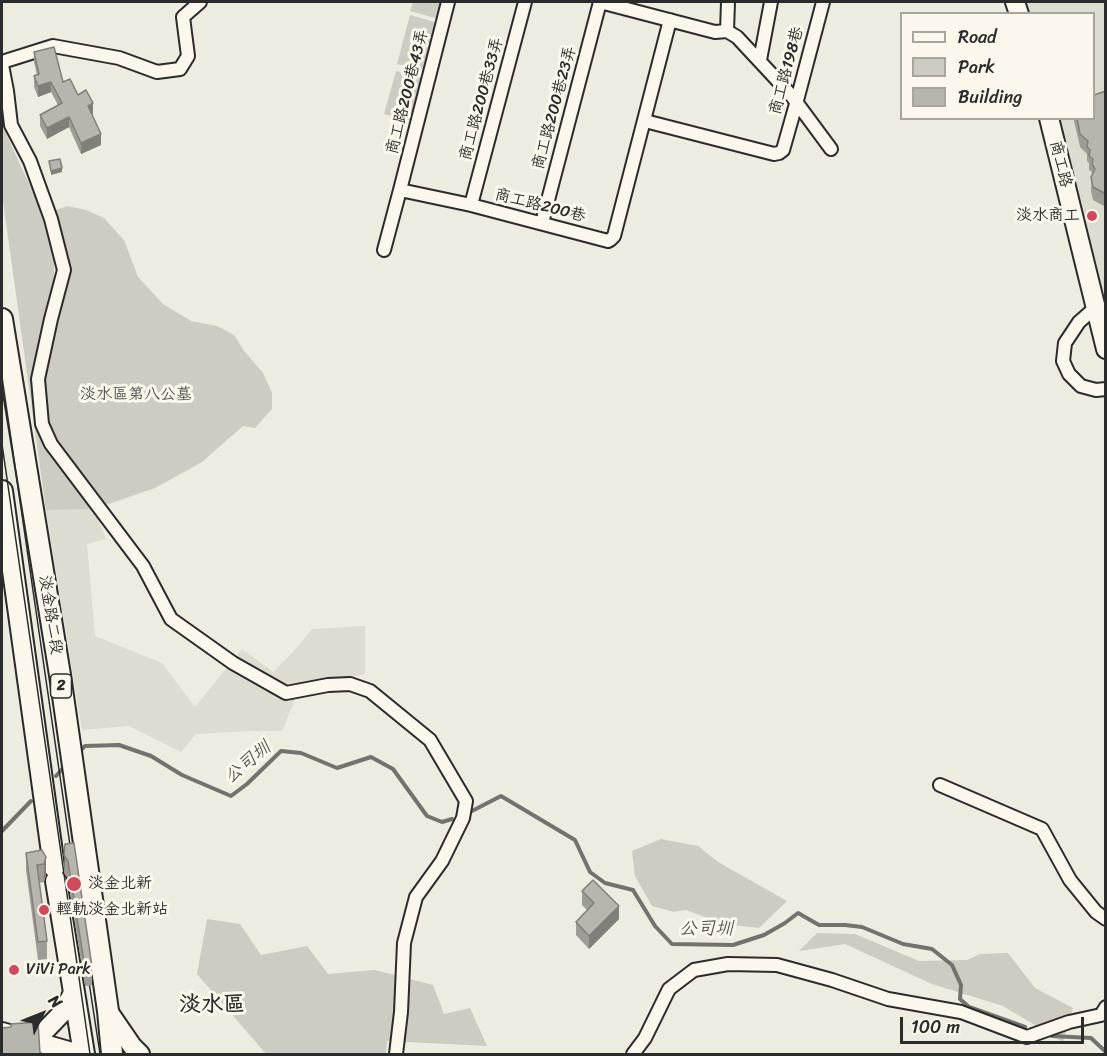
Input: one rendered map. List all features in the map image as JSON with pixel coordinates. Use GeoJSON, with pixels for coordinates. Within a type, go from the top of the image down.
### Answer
{"type":"FeatureCollection","features":[{"type":"Feature","properties":{"kind":"main road","name":"淡金路二段"},"geometry":{"type":"LineString","coordinates":[[2,319],[60,675],[108,1011],[112,1054]]}},
{"type":"Feature","properties":{"kind":"main road","name":"淡金路二段"},"geometry":{"type":"LineString","coordinates":[[2,491],[84,1054]]}},
{"type":"Feature","properties":{"kind":"street"},"geometry":{"type":"LineString","coordinates":[[200,2],[183,17],[188,56],[180,69],[157,72],[119,58],[53,46],[2,64],[11,125],[30,161],[51,219],[64,270],[38,379],[42,424],[51,444],[88,490],[143,566],[171,619],[233,663],[286,693],[328,685],[350,684],[370,691],[430,740],[466,801],[463,818],[442,861],[416,897],[404,943],[401,1012],[396,1054]]}},
{"type":"Feature","properties":{"kind":"street","name":"商工路200巷43弄"},"geometry":{"type":"LineString","coordinates":[[400,190],[448,2]]}},
{"type":"Feature","properties":{"kind":"street","name":"商工路200巷33弄"},"geometry":{"type":"LineString","coordinates":[[471,206],[525,2]]}},
{"type":"Feature","properties":{"kind":"street"},"geometry":{"type":"LineString","coordinates":[[600,2],[715,32],[727,31],[737,37],[791,95],[831,148]]}},
{"type":"Feature","properties":{"kind":"street","name":"商工路200巷23弄"},"geometry":{"type":"LineString","coordinates":[[542,223],[600,2]]}},
{"type":"Feature","properties":{"kind":"street"},"geometry":{"type":"LineString","coordinates":[[727,31],[728,2]]}},
{"type":"Feature","properties":{"kind":"street"},"geometry":{"type":"LineString","coordinates":[[760,60],[771,2]]}},
{"type":"Feature","properties":{"kind":"street","name":"商工路198巷"},"geometry":{"type":"LineString","coordinates":[[645,121],[779,153],[783,150],[823,2]]}},
{"type":"Feature","properties":{"kind":"street","name":"商工路200巷"},"geometry":{"type":"LineString","coordinates":[[400,190],[608,241],[612,238],[645,121],[670,20]]}},
{"type":"Feature","properties":{"kind":"street","name":"商工路"},"geometry":{"type":"LineString","coordinates":[[1049,120],[1106,349]]}},
{"type":"Feature","properties":{"kind":"street"},"geometry":{"type":"LineString","coordinates":[[384,250],[400,190]]}},
{"type":"Feature","properties":{"kind":"street"},"geometry":{"type":"LineString","coordinates":[[1095,308],[1079,322],[1065,343],[1063,361],[1069,374],[1081,386],[1096,390],[1106,389]]}},
{"type":"Feature","properties":{"kind":"street"},"geometry":{"type":"LineString","coordinates":[[940,785],[1042,829],[1070,880],[1096,912],[1106,919]]}},
{"type":"Feature","properties":{"kind":"street"},"geometry":{"type":"LineString","coordinates":[[633,1054],[645,1038],[669,989],[694,970],[728,964],[777,965],[888,999],[961,1012],[1027,1037],[1069,1022],[1101,1015],[1106,1006]]}},
{"type":"Feature","properties":{"kind":"street"},"geometry":{"type":"LineString","coordinates":[[35,1041],[63,1012],[74,993]]}},
{"type":"Feature","properties":{"kind":"street"},"geometry":{"type":"LineString","coordinates":[[108,1011],[140,1054]]}},
{"type":"Feature","properties":{"kind":"street"},"geometry":{"type":"LineString","coordinates":[[2,1032],[78,1054]]}},
{"type":"Feature","properties":{"kind":"street"},"geometry":{"type":"LineString","coordinates":[[35,1041],[48,1054]]}},
{"type":"Feature","properties":{"kind":"shaded area","name":"淡水商工"},"geometry":{"type":"Polygon","coordinates":[[[1019,2],[1105,2],[1105,313],[1052,120],[1095,120],[1095,12],[1023,12],[1019,2]]]}},
{"type":"Feature","properties":{"kind":"shaded area"},"geometry":{"type":"Polygon","coordinates":[[[94,509],[106,539],[87,544],[95,636],[162,663],[195,707],[242,649],[273,672],[312,629],[365,626],[365,674],[299,690],[282,731],[196,734],[181,752],[129,726],[82,730],[46,510],[94,509]]]}},
{"type":"Feature","properties":{"kind":"green space"},"geometry":{"type":"Polygon","coordinates":[[[413,2],[444,2],[439,19],[410,11],[413,2]]]}},
{"type":"Feature","properties":{"kind":"green space"},"geometry":{"type":"Polygon","coordinates":[[[410,15],[438,23],[426,71],[397,64],[410,15]]]}},
{"type":"Feature","properties":{"kind":"green space"},"geometry":{"type":"Polygon","coordinates":[[[396,71],[424,78],[413,121],[384,114],[396,71]]]}},
{"type":"Feature","properties":{"kind":"green space","name":"淡水區第八公墓"},"geometry":{"type":"Polygon","coordinates":[[[2,102],[7,136],[37,201],[54,258],[54,284],[34,378],[39,424],[48,447],[89,502],[46,423],[43,379],[68,270],[53,211],[67,206],[86,210],[104,218],[124,240],[138,277],[163,304],[191,321],[217,326],[234,335],[263,373],[272,393],[272,409],[255,428],[243,426],[202,462],[155,488],[94,509],[46,510],[2,194],[2,102]]]}},
{"type":"Feature","properties":{"kind":"green space"},"geometry":{"type":"Polygon","coordinates":[[[661,839],[698,846],[718,862],[787,901],[759,928],[724,924],[686,910],[674,912],[652,906],[635,876],[632,851],[661,839]]]}},
{"type":"Feature","properties":{"kind":"green space"},"geometry":{"type":"Polygon","coordinates":[[[207,919],[240,924],[261,955],[307,946],[328,974],[375,970],[433,985],[444,1014],[470,1008],[487,1046],[387,1041],[386,1054],[266,1054],[197,974],[207,919]]]}},
{"type":"Feature","properties":{"kind":"green space"},"geometry":{"type":"Polygon","coordinates":[[[817,933],[855,934],[919,961],[967,960],[980,954],[1008,953],[1035,988],[1073,1008],[1063,1042],[1003,1006],[932,984],[845,944],[799,951],[817,933]]]}},
{"type":"Feature","properties":{"kind":"building"},"geometry":{"type":"Polygon","coordinates":[[[54,47],[63,82],[70,79],[78,95],[86,90],[93,103],[88,106],[101,134],[81,143],[69,117],[47,128],[40,115],[62,103],[51,82],[38,86],[34,76],[39,74],[34,52],[54,47]]]}},
{"type":"Feature","properties":{"kind":"building"},"geometry":{"type":"Polygon","coordinates":[[[1106,91],[1106,194],[1093,187],[1091,177],[1095,169],[1092,164],[1093,159],[1089,156],[1088,141],[1080,134],[1077,120],[1095,120],[1095,95],[1106,91]]]}},
{"type":"Feature","properties":{"kind":"building"},"geometry":{"type":"Polygon","coordinates":[[[60,159],[62,168],[51,171],[49,161],[60,159]]]}},
{"type":"Feature","properties":{"kind":"building"},"geometry":{"type":"Polygon","coordinates":[[[74,843],[92,967],[85,968],[68,861],[64,855],[65,844],[74,843]]]}},
{"type":"Feature","properties":{"kind":"building"},"geometry":{"type":"Polygon","coordinates":[[[42,850],[46,857],[44,864],[37,865],[47,941],[38,942],[26,853],[42,850]]]}},
{"type":"Feature","properties":{"kind":"building"},"geometry":{"type":"Polygon","coordinates":[[[593,880],[619,906],[589,936],[576,922],[594,903],[582,891],[593,880]]]}},
{"type":"Feature","properties":{"kind":"building"},"geometry":{"type":"Polygon","coordinates":[[[38,1022],[40,1054],[2,1054],[2,1028],[11,1027],[11,1024],[38,1022]]]}},
{"type":"Feature","properties":{"kind":"waterway","name":"公司圳"},"geometry":{"type":"LineString","coordinates":[[78,753],[85,746],[119,745],[151,756],[182,775],[231,796],[281,751],[301,753],[337,768],[371,757],[393,769],[427,816],[442,822],[452,819]]}},
{"type":"Feature","properties":{"kind":"waterway","name":"公司圳"},"geometry":{"type":"LineString","coordinates":[[56,776],[65,766]]}},
{"type":"Feature","properties":{"kind":"waterway","name":"公司圳"},"geometry":{"type":"LineString","coordinates":[[472,811],[501,796],[575,840],[590,872],[605,883],[633,890],[655,926],[672,944],[733,945],[764,935],[798,913],[819,925],[862,927],[903,944],[932,949],[952,965],[961,985],[960,999],[969,1007],[1025,1027]]}},
{"type":"Feature","properties":{"kind":"waterway","name":"公司圳"},"geometry":{"type":"LineString","coordinates":[[2,831],[31,801]]}},
{"type":"Feature","properties":{"kind":"waterway","name":"公司圳"},"geometry":{"type":"LineString","coordinates":[[1052,1036],[1091,1038],[1106,1052]]}},
{"type":"Feature","properties":{"kind":"tram line"},"geometry":{"type":"LineString","coordinates":[[2,377],[72,859]]}},
{"type":"Feature","properties":{"kind":"tram line"},"geometry":{"type":"LineString","coordinates":[[2,444],[90,1054]]}},
{"type":"Feature","properties":{"kind":"tram line"},"geometry":{"type":"LineString","coordinates":[[87,969],[100,1054]]}},
{"type":"Feature","properties":{"kind":"place","name":"淡水商工"},"geometry":{"type":"Point","coordinates":[1092,216]}},
{"type":"Feature","properties":{"kind":"place","name":"淡金北新"},"geometry":{"type":"Point","coordinates":[74,884]}},
{"type":"Feature","properties":{"kind":"place","name":"輕軌淡金北新站"},"geometry":{"type":"Point","coordinates":[44,910]}},
{"type":"Feature","properties":{"kind":"place","name":"ViVi Park"},"geometry":{"type":"Point","coordinates":[14,970]}},
{"type":"Feature","properties":{"kind":"district","name":"淡水區"},"geometry":{"type":"Point","coordinates":[212,1005]}}]}
